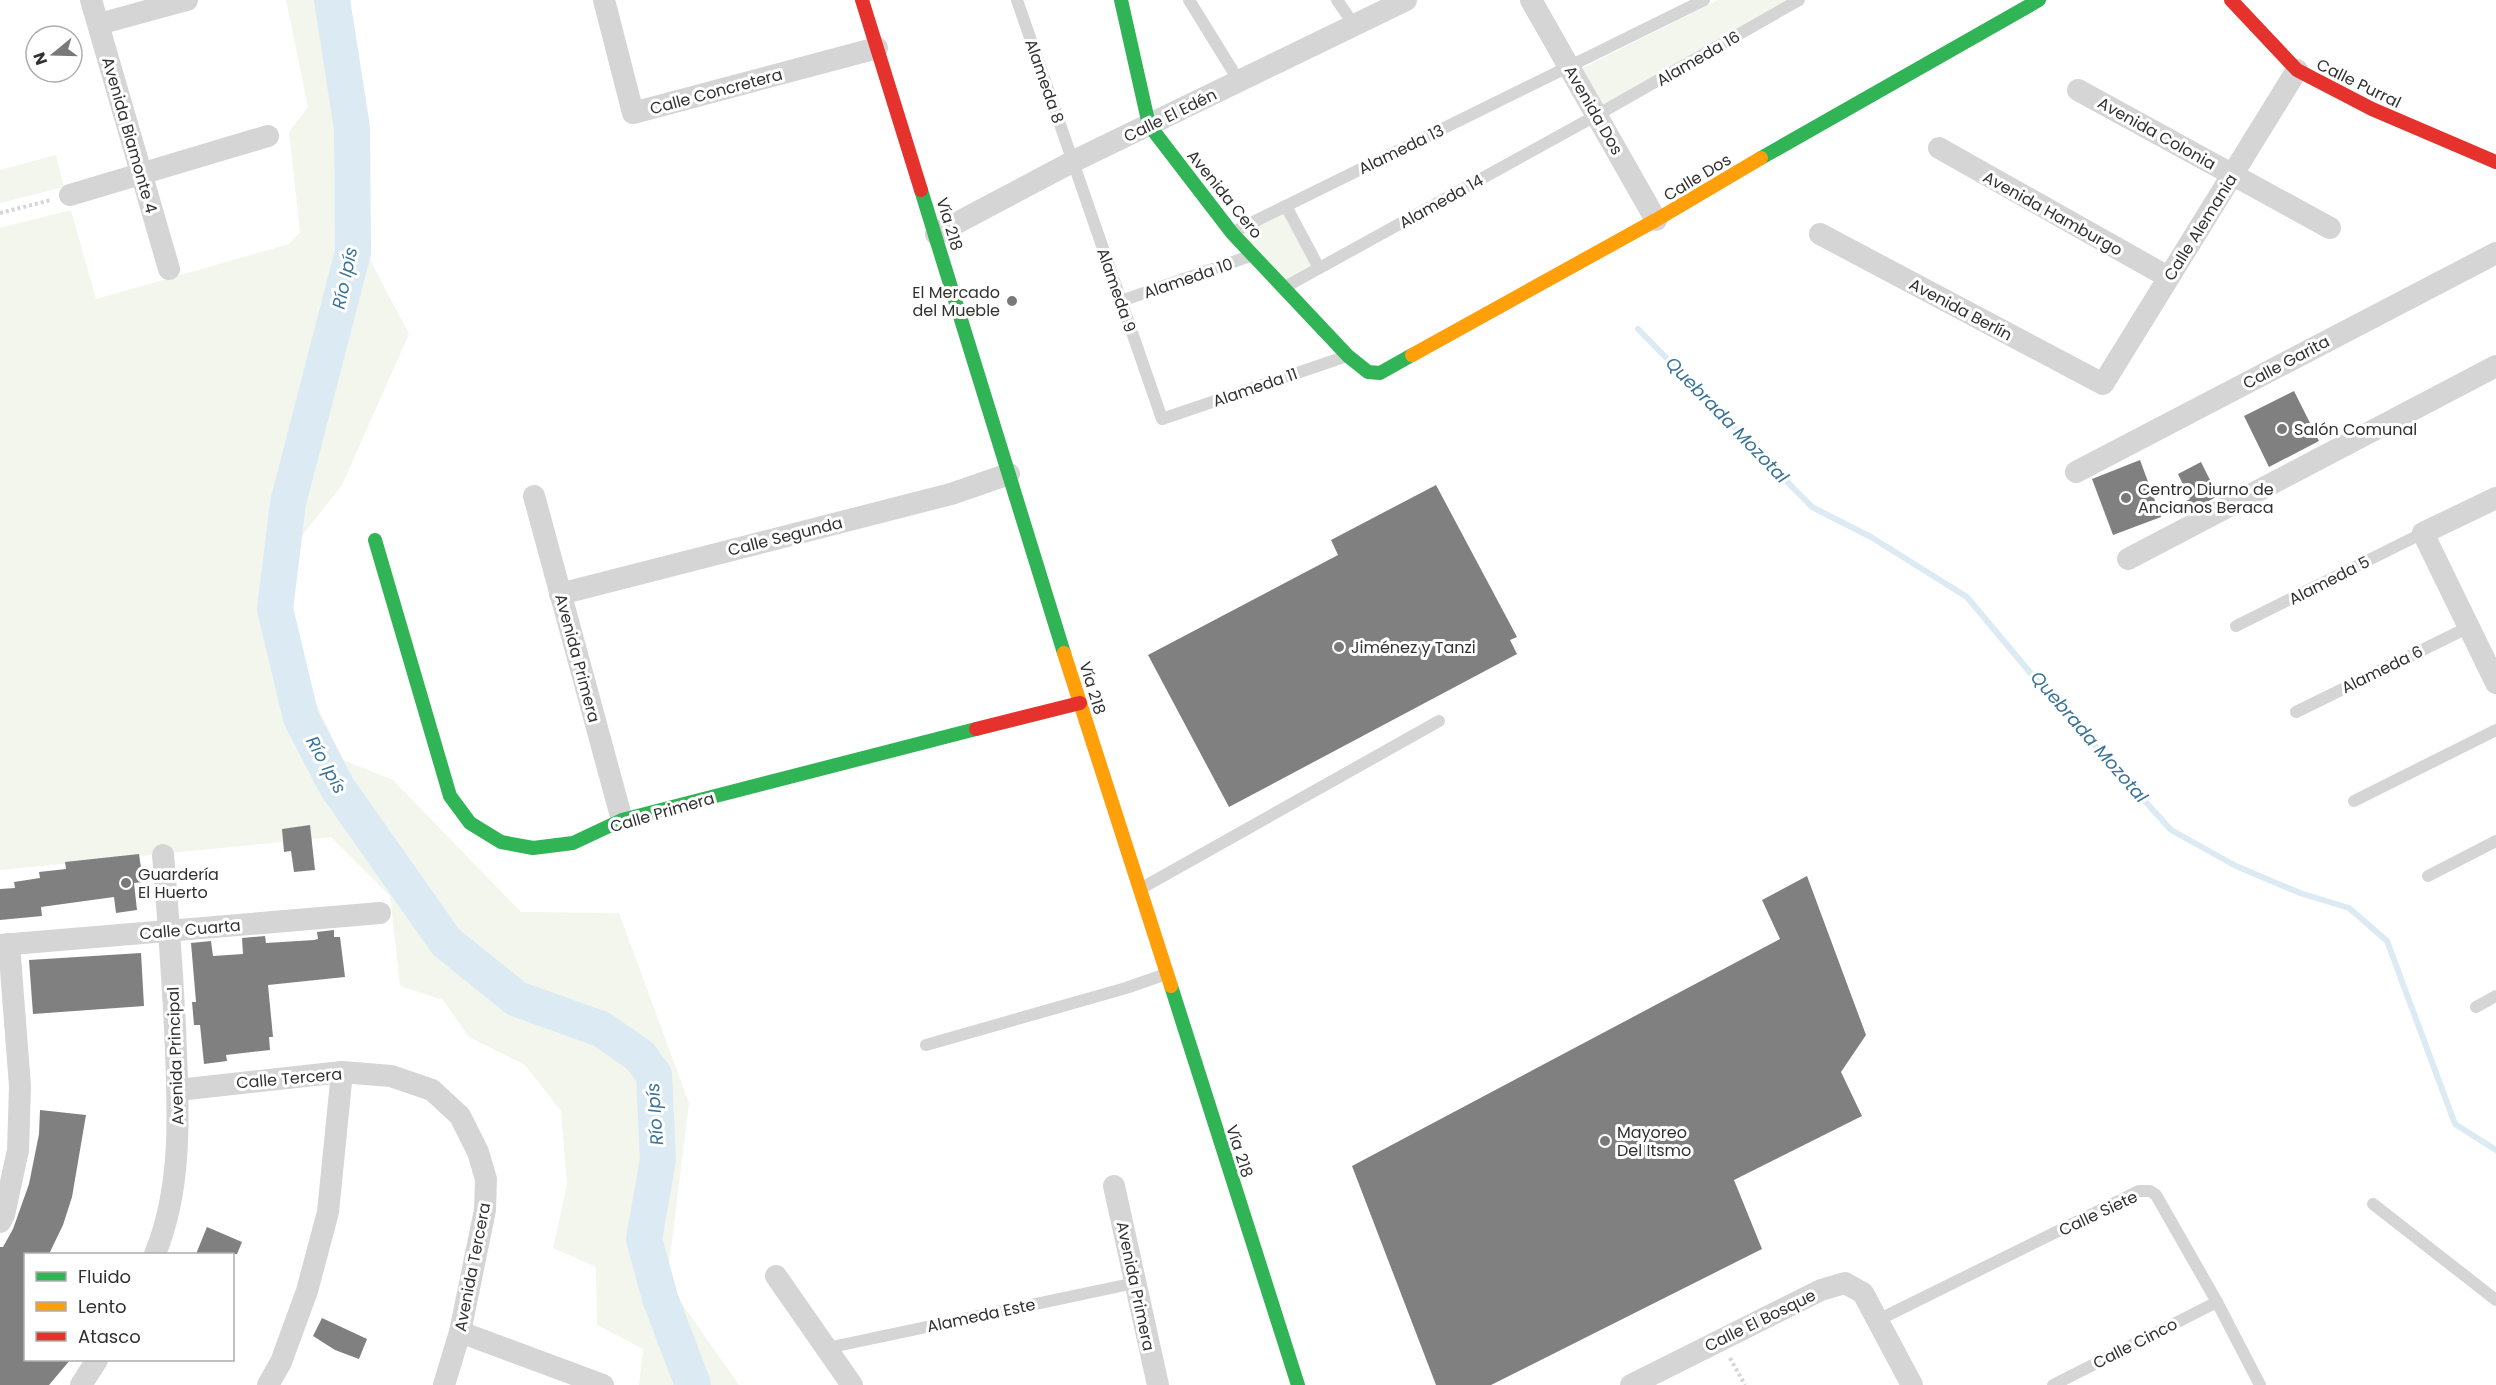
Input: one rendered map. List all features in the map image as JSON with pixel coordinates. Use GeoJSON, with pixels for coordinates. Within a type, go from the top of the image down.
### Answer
{"type":"FeatureCollection","features":[{"type":"Feature","properties":{"kind":"street","name":"Avenida Biamonte 4"},"geometry":{"type":"LineString","coordinates":[[91,0],[169,269]]}},
{"type":"Feature","properties":{"kind":"street"},"geometry":{"type":"LineString","coordinates":[[99,24],[187,0]]}},
{"type":"Feature","properties":{"kind":"street","name":"Calle Concretera"},"geometry":{"type":"LineString","coordinates":[[604,0],[633,113],[877,48]]}},
{"type":"Feature","properties":{"kind":"street","name":"Vía 218"},"geometry":{"type":"LineString","coordinates":[[862,0],[1080,703],[1298,1385]]}},
{"type":"Feature","properties":{"kind":"street","name":"Avenida Cero"},"geometry":{"type":"LineString","coordinates":[[1120,0],[1149,125],[1232,232],[1348,356],[1368,372]]}},
{"type":"Feature","properties":{"kind":"street","name":"Calle El Edén"},"geometry":{"type":"LineString","coordinates":[[936,234],[1072,162],[1406,0]]}},
{"type":"Feature","properties":{"kind":"street","name":"Avenida Dos"},"geometry":{"type":"LineString","coordinates":[[1531,0],[1656,220]]}},
{"type":"Feature","properties":{"kind":"street","name":"Calle Dos"},"geometry":{"type":"LineString","coordinates":[[1368,372],[1380,373],[1395,367],[2038,0]]}},
{"type":"Feature","properties":{"kind":"street","name":"Calle Purral"},"geometry":{"type":"LineString","coordinates":[[2231,0],[2297,70],[2372,109],[2496,162]]}},
{"type":"Feature","properties":{"kind":"street","name":"Calle Alemania"},"geometry":{"type":"LineString","coordinates":[[2103,384],[2297,70]]}},
{"type":"Feature","properties":{"kind":"street","name":"Avenida Colonia"},"geometry":{"type":"LineString","coordinates":[[2079,90],[2330,228]]}},
{"type":"Feature","properties":{"kind":"street"},"geometry":{"type":"LineString","coordinates":[[70,195],[268,136]]}},
{"type":"Feature","properties":{"kind":"street","name":"Avenida Hamburgo"},"geometry":{"type":"LineString","coordinates":[[1939,148],[2168,277]]}},
{"type":"Feature","properties":{"kind":"street","name":"Avenida Berlín"},"geometry":{"type":"LineString","coordinates":[[1820,234],[2103,384]]}},
{"type":"Feature","properties":{"kind":"street","name":"Calle Garita"},"geometry":{"type":"LineString","coordinates":[[2076,472],[2496,253]]}},
{"type":"Feature","properties":{"kind":"street"},"geometry":{"type":"LineString","coordinates":[[2128,559],[2496,366]]}},
{"type":"Feature","properties":{"kind":"street","name":"Calle Segunda"},"geometry":{"type":"LineString","coordinates":[[560,594],[951,494],[1009,474]]}},
{"type":"Feature","properties":{"kind":"street","name":"Avenida Primera"},"geometry":{"type":"LineString","coordinates":[[534,496],[622,820]]}},
{"type":"Feature","properties":{"kind":"street"},"geometry":{"type":"LineString","coordinates":[[2496,498],[2423,533],[2496,683]]}},
{"type":"Feature","properties":{"kind":"street","name":"Calle Primera"},"geometry":{"type":"LineString","coordinates":[[375,540],[450,796],[470,823],[501,842],[533,848],[573,843],[622,820],[1080,703]]}},
{"type":"Feature","properties":{"kind":"street","name":"Avenida Principal"},"geometry":{"type":"LineString","coordinates":[[155,1253],[164,1234],[176,1165],[178,1090],[170,930],[163,855]]}},
{"type":"Feature","properties":{"kind":"street","name":"Calle Cuarta"},"geometry":{"type":"LineString","coordinates":[[5,944],[380,913]]}},
{"type":"Feature","properties":{"kind":"street"},"geometry":{"type":"LineString","coordinates":[[0,1222],[4,1215],[18,1150],[20,1086],[5,944]]}},
{"type":"Feature","properties":{"kind":"street"},"geometry":{"type":"LineString","coordinates":[[268,1385],[281,1362],[307,1291],[328,1212],[342,1072]]}},
{"type":"Feature","properties":{"kind":"street","name":"Calle Tercera"},"geometry":{"type":"LineString","coordinates":[[178,1090],[342,1072],[391,1076],[432,1090],[460,1116]]}},
{"type":"Feature","properties":{"kind":"street","name":"Avenida Tercera"},"geometry":{"type":"LineString","coordinates":[[444,1385],[460,1332],[485,1210],[486,1179],[478,1152],[460,1116]]}},
{"type":"Feature","properties":{"kind":"street","name":"Avenida Primera"},"geometry":{"type":"LineString","coordinates":[[1114,1186],[1155,1384]]}},
{"type":"Feature","properties":{"kind":"street"},"geometry":{"type":"LineString","coordinates":[[776,1276],[852,1385]]}},
{"type":"Feature","properties":{"kind":"street","name":"Calle El Bosque"},"geometry":{"type":"LineString","coordinates":[[1631,1385],[1821,1290],[1845,1283],[1863,1293],[1878,1320]]}},
{"type":"Feature","properties":{"kind":"street"},"geometry":{"type":"LineString","coordinates":[[1878,1320],[1912,1385]]}},
{"type":"Feature","properties":{"kind":"street"},"geometry":{"type":"LineString","coordinates":[[460,1332],[603,1385]]}},
{"type":"Feature","properties":{"kind":"street"},"geometry":{"type":"LineString","coordinates":[[81,1385],[96,1361]]}},
{"type":"Feature","properties":{"kind":"lane","name":"Alameda 8"},"geometry":{"type":"LineString","coordinates":[[1017,0],[1072,162]]}},
{"type":"Feature","properties":{"kind":"lane"},"geometry":{"type":"LineString","coordinates":[[1189,0],[1239,81]]}},
{"type":"Feature","properties":{"kind":"lane"},"geometry":{"type":"LineString","coordinates":[[1337,0],[1354,25]]}},
{"type":"Feature","properties":{"kind":"lane","name":"Alameda 13"},"geometry":{"type":"LineString","coordinates":[[1232,232],[1704,0]]}},
{"type":"Feature","properties":{"kind":"lane","name":"Alameda 16"},"geometry":{"type":"LineString","coordinates":[[1597,115],[1799,0]]}},
{"type":"Feature","properties":{"kind":"lane","name":"Alameda 14"},"geometry":{"type":"LineString","coordinates":[[1284,287],[1597,115]]}},
{"type":"Feature","properties":{"kind":"lane","name":"Alameda 9"},"geometry":{"type":"LineString","coordinates":[[1072,162],[1162,419]]}},
{"type":"Feature","properties":{"kind":"lane"},"geometry":{"type":"LineString","coordinates":[[1286,206],[1319,268]]}},
{"type":"Feature","properties":{"kind":"lane","name":"Alameda 10"},"geometry":{"type":"LineString","coordinates":[[1121,301],[1254,255]]}},
{"type":"Feature","properties":{"kind":"lane","name":"Alameda 11"},"geometry":{"type":"LineString","coordinates":[[1162,419],[1348,356]]}},
{"type":"Feature","properties":{"kind":"lane","name":"Alameda 5"},"geometry":{"type":"LineString","coordinates":[[2236,626],[2423,533]]}},
{"type":"Feature","properties":{"kind":"lane","name":"Alameda 6"},"geometry":{"type":"LineString","coordinates":[[2296,712],[2469,627]]}},
{"type":"Feature","properties":{"kind":"lane"},"geometry":{"type":"LineString","coordinates":[[1139,889],[1439,721]]}},
{"type":"Feature","properties":{"kind":"lane"},"geometry":{"type":"LineString","coordinates":[[2354,801],[2496,730]]}},
{"type":"Feature","properties":{"kind":"lane"},"geometry":{"type":"LineString","coordinates":[[2428,876],[2496,841]]}},
{"type":"Feature","properties":{"kind":"lane"},"geometry":{"type":"LineString","coordinates":[[926,1046],[1126,988],[1166,974]]}},
{"type":"Feature","properties":{"kind":"lane"},"geometry":{"type":"LineString","coordinates":[[2476,1006],[2496,996]]}},
{"type":"Feature","properties":{"kind":"lane","name":"Calle Siete"},"geometry":{"type":"LineString","coordinates":[[1878,1320],[2139,1191],[2145,1191],[2156,1195],[2217,1302],[2260,1385]]}},
{"type":"Feature","properties":{"kind":"lane"},"geometry":{"type":"LineString","coordinates":[[2373,1204],[2496,1300]]}},
{"type":"Feature","properties":{"kind":"lane","name":"Alameda Este"},"geometry":{"type":"LineString","coordinates":[[827,1348],[1135,1283]]}},
{"type":"Feature","properties":{"kind":"lane","name":"Calle Cinco"},"geometry":{"type":"LineString","coordinates":[[2053,1385],[2217,1302]]}},
{"type":"Feature","properties":{"kind":"path"},"geometry":{"type":"LineString","coordinates":[[0,213],[70,195]]}},
{"type":"Feature","properties":{"kind":"path"},"geometry":{"type":"LineString","coordinates":[[1720,1339],[1745,1385]]}},
{"type":"Feature","properties":{"kind":"shaded area"},"geometry":{"type":"Polygon","coordinates":[[[286,0],[348,0],[367,135],[368,256],[409,334],[342,485],[297,542],[286,595],[305,680],[343,760],[393,780],[521,912],[619,913],[689,1103],[667,1282],[739,1385],[639,1385],[643,1349],[597,1325],[596,1267],[553,1248],[567,1185],[561,1111],[525,1065],[469,1037],[443,1000],[400,986],[390,896],[331,837],[0,870],[0,228],[71,210],[96,299],[289,244],[300,232],[289,132],[308,107],[286,0]]]}},
{"type":"Feature","properties":{"kind":"shaded area"},"geometry":{"type":"Polygon","coordinates":[[[1718,0],[1788,0],[1601,107],[1579,70],[1718,0]]]}},
{"type":"Feature","properties":{"kind":"shaded area"},"geometry":{"type":"Polygon","coordinates":[[[56,155],[64,187],[0,203],[0,170],[56,155]]]}},
{"type":"Feature","properties":{"kind":"shaded area"},"geometry":{"type":"Polygon","coordinates":[[[1283,211],[1315,265],[1286,281],[1241,232],[1283,211]]]}},
{"type":"Feature","properties":{"kind":"building","name":"Salón Comunal"},"geometry":{"type":"Polygon","coordinates":[[[2294,391],[2319,441],[2269,467],[2244,416],[2294,391]]]}},
{"type":"Feature","properties":{"kind":"building","name":"Centro Diurno de Ancianos Beraca"},"geometry":{"type":"Polygon","coordinates":[[[2140,460],[2161,517],[2113,535],[2092,479],[2140,460]]]}},
{"type":"Feature","properties":{"kind":"building","name":"Centro Diurno de Ancianos Beraca"},"geometry":{"type":"Polygon","coordinates":[[[2201,462],[2218,496],[2180,516],[2175,507],[2190,499],[2178,474],[2201,462]]]}},
{"type":"Feature","properties":{"kind":"building","name":"Jiménez y Tanzi"},"geometry":{"type":"Polygon","coordinates":[[[1436,485],[1517,637],[1510,640],[1517,654],[1229,807],[1148,655],[1338,555],[1331,540],[1436,485]]]}},
{"type":"Feature","properties":{"kind":"building"},"geometry":{"type":"Polygon","coordinates":[[[310,825],[315,870],[294,872],[291,851],[284,852],[282,829],[310,825]]]}},
{"type":"Feature","properties":{"kind":"building"},"geometry":{"type":"Polygon","coordinates":[[[139,854],[143,882],[134,883],[137,910],[116,913],[114,897],[41,907],[42,916],[0,920],[0,889],[15,888],[14,882],[40,878],[39,872],[66,869],[65,862],[139,854]]]}},
{"type":"Feature","properties":{"kind":"building","name":"Mayoreo Del Itsmo"},"geometry":{"type":"Polygon","coordinates":[[[1807,876],[1866,1035],[1841,1072],[1862,1116],[1734,1180],[1762,1249],[1491,1385],[1436,1385],[1352,1166],[1780,939],[1762,900],[1807,876]]]}},
{"type":"Feature","properties":{"kind":"building"},"geometry":{"type":"Polygon","coordinates":[[[334,930],[334,937],[340,937],[345,977],[268,985],[273,1037],[269,1037],[270,1050],[226,1055],[227,1061],[204,1064],[200,1025],[194,1025],[192,1002],[196,1002],[191,943],[211,941],[213,956],[243,954],[242,938],[265,936],[266,943],[314,940],[318,939],[317,932],[334,930]]]}},
{"type":"Feature","properties":{"kind":"building"},"geometry":{"type":"Polygon","coordinates":[[[141,953],[144,1006],[33,1014],[29,960],[141,953]]]}},
{"type":"Feature","properties":{"kind":"building"},"geometry":{"type":"Polygon","coordinates":[[[40,1110],[86,1115],[72,1197],[63,1225],[49,1253],[24,1253],[24,1361],[69,1361],[49,1385],[0,1385],[0,1247],[3,1247],[13,1229],[29,1184],[39,1134],[40,1110]]]}},
{"type":"Feature","properties":{"kind":"building"},"geometry":{"type":"Polygon","coordinates":[[[207,1227],[242,1242],[237,1254],[196,1253],[207,1227]]]}},
{"type":"Feature","properties":{"kind":"building"},"geometry":{"type":"Polygon","coordinates":[[[322,1318],[367,1339],[359,1359],[335,1350],[313,1336],[322,1318]]]}},
{"type":"Feature","properties":{"kind":"waterway","name":"Río Ipís"},"geometry":{"type":"LineString","coordinates":[[332,0],[352,128],[353,252],[288,503],[275,609],[301,718],[337,787],[446,942],[517,999],[601,1029],[640,1056],[654,1075],[658,1160],[644,1239],[660,1298],[693,1385]]}},
{"type":"Feature","properties":{"kind":"waterway","name":"Quebrada Mozotal"},"geometry":{"type":"LineString","coordinates":[[1638,329],[1812,507],[1871,537],[1967,597],[2038,682],[2171,830],[2236,866],[2300,893],[2349,908],[2387,941],[2455,1124],[2496,1150]]}},
{"type":"Feature","properties":{"kind":"traffic: fast"},"geometry":{"type":"LineString","coordinates":[[1121,0],[1149,125],[1232,233],[1348,356],[1368,372],[1380,373],[1412,355]]}},
{"type":"Feature","properties":{"kind":"traffic: fast"},"geometry":{"type":"LineString","coordinates":[[1761,158],[2039,0]]}},
{"type":"Feature","properties":{"kind":"traffic: fast"},"geometry":{"type":"LineString","coordinates":[[921,190],[1064,653]]}},
{"type":"Feature","properties":{"kind":"traffic: fast"},"geometry":{"type":"LineString","coordinates":[[375,540],[450,796],[470,823],[501,842],[533,848],[573,843],[622,820],[976,729]]}},
{"type":"Feature","properties":{"kind":"traffic: fast"},"geometry":{"type":"LineString","coordinates":[[1171,986],[1298,1385]]}},
{"type":"Feature","properties":{"kind":"traffic: slow"},"geometry":{"type":"LineString","coordinates":[[1412,355],[1656,220],[1761,158]]}},
{"type":"Feature","properties":{"kind":"traffic: slow"},"geometry":{"type":"LineString","coordinates":[[1064,653],[1171,986]]}},
{"type":"Feature","properties":{"kind":"traffic: jam"},"geometry":{"type":"LineString","coordinates":[[862,0],[921,190]]}},
{"type":"Feature","properties":{"kind":"traffic: jam"},"geometry":{"type":"LineString","coordinates":[[2231,0],[2297,70],[2372,109],[2496,162]]}},
{"type":"Feature","properties":{"kind":"traffic: jam"},"geometry":{"type":"LineString","coordinates":[[976,729],[1080,703]]}},
{"type":"Feature","properties":{"kind":"place","name":"El Mercado del Mueble"},"geometry":{"type":"Point","coordinates":[1012,301]}},
{"type":"Feature","properties":{"kind":"place","name":"Salón Comunal"},"geometry":{"type":"Point","coordinates":[2282,429]}},
{"type":"Feature","properties":{"kind":"place","name":"Centro Diurno de Ancianos Beraca"},"geometry":{"type":"Point","coordinates":[2126,498]}},
{"type":"Feature","properties":{"kind":"place","name":"Jiménez y Tanzi"},"geometry":{"type":"Point","coordinates":[1339,647]}},
{"type":"Feature","properties":{"kind":"place","name":"Guardería El Huerto"},"geometry":{"type":"Point","coordinates":[126,883]}},
{"type":"Feature","properties":{"kind":"place","name":"Mayoreo Del Itsmo"},"geometry":{"type":"Point","coordinates":[1605,1141]}}]}
